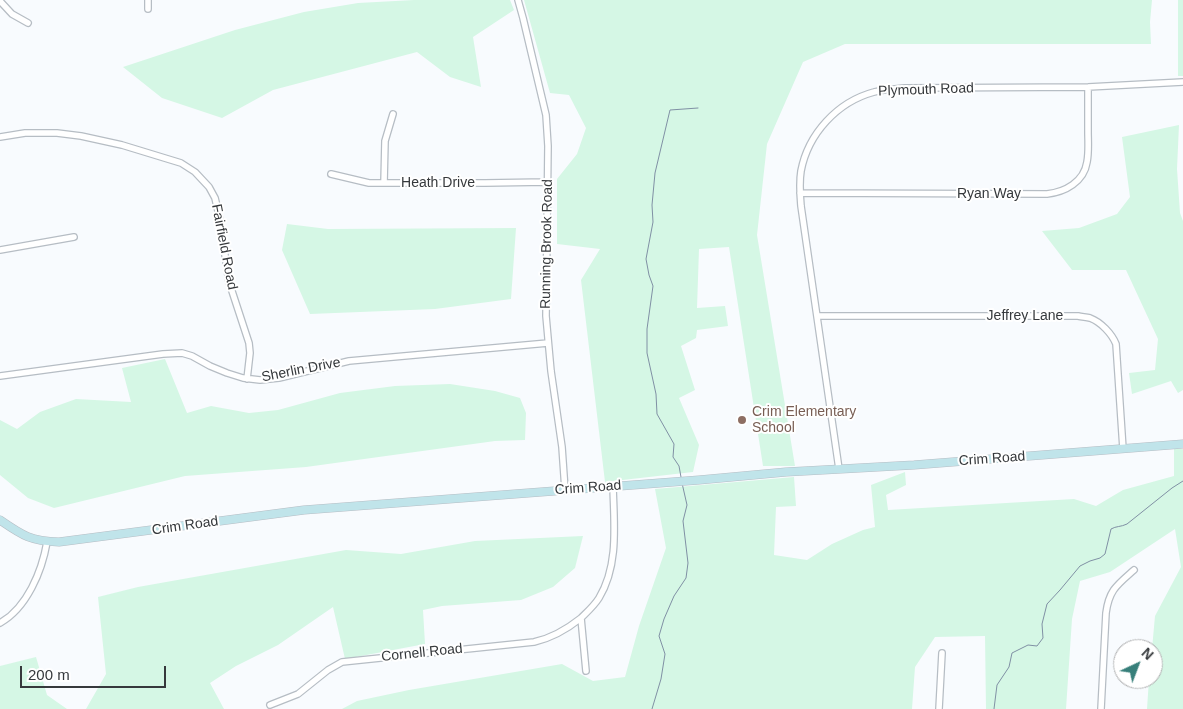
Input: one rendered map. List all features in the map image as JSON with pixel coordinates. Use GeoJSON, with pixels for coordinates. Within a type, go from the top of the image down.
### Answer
{"type":"FeatureCollection","features":[{"type":"Feature","properties":{"kind":"street"},"geometry":{"type":"LineString","coordinates":[[148,0],[148,9]]}},
{"type":"Feature","properties":{"kind":"street","name":"Running Brook Road"},"geometry":{"type":"LineString","coordinates":[[518,0],[547,124],[546,316],[551,371],[562,447],[565,490]]}},
{"type":"Feature","properties":{"kind":"street"},"geometry":{"type":"LineString","coordinates":[[0,1],[10,13],[28,23]]}},
{"type":"Feature","properties":{"kind":"street","name":"Plymouth Road"},"geometry":{"type":"LineString","coordinates":[[839,470],[800,193],[801,171],[804,160],[815,136],[823,125],[836,111],[852,101],[884,90],[905,88],[1088,87],[1183,82]]}},
{"type":"Feature","properties":{"kind":"street","name":"Ryan Way"},"geometry":{"type":"LineString","coordinates":[[800,193],[1047,194],[1062,191],[1074,184],[1086,168],[1088,154],[1088,87]]}},
{"type":"Feature","properties":{"kind":"street"},"geometry":{"type":"LineString","coordinates":[[384,183],[385,141],[393,114]]}},
{"type":"Feature","properties":{"kind":"street","name":"Fairfield Road"},"geometry":{"type":"LineString","coordinates":[[0,138],[33,133],[81,136],[122,145],[181,163],[195,172],[209,187],[215,198],[229,282],[249,343],[250,358],[247,378]]}},
{"type":"Feature","properties":{"kind":"street","name":"Heath Drive"},"geometry":{"type":"LineString","coordinates":[[330,174],[361,182],[384,183],[485,184],[547,182]]}},
{"type":"Feature","properties":{"kind":"street"},"geometry":{"type":"LineString","coordinates":[[0,250],[74,237]]}},
{"type":"Feature","properties":{"kind":"street","name":"Jeffrey Lane"},"geometry":{"type":"LineString","coordinates":[[817,316],[1078,316],[1091,318],[1111,334],[1116,344],[1123,449]]}},
{"type":"Feature","properties":{"kind":"street","name":"Sherlin Drive"},"geometry":{"type":"LineString","coordinates":[[0,376],[154,355],[182,353],[227,373],[260,380],[279,378],[349,361],[548,344]]}},
{"type":"Feature","properties":{"kind":"street","name":"Crim Road"},"geometry":{"type":"LineString","coordinates":[[0,520],[25,537],[46,542],[72,542],[304,510],[786,472],[914,465],[1183,444]]}},
{"type":"Feature","properties":{"kind":"street","name":"Cornell Road"},"geometry":{"type":"LineString","coordinates":[[270,705],[298,694],[328,670],[342,662],[534,642],[549,638],[566,630],[581,618],[598,599],[608,582],[614,544],[613,486]]}},
{"type":"Feature","properties":{"kind":"street"},"geometry":{"type":"LineString","coordinates":[[0,623],[12,615],[25,600],[41,568],[46,542]]}},
{"type":"Feature","properties":{"kind":"street"},"geometry":{"type":"LineString","coordinates":[[1101,709],[1108,602],[1113,590],[1134,570]]}},
{"type":"Feature","properties":{"kind":"street"},"geometry":{"type":"LineString","coordinates":[[581,618],[586,672]]}},
{"type":"Feature","properties":{"kind":"street"},"geometry":{"type":"LineString","coordinates":[[939,709],[942,653]]}},
{"type":"Feature","properties":{"kind":"green space"},"geometry":{"type":"Polygon","coordinates":[[[414,0],[510,0],[514,10],[473,37],[481,87],[450,77],[417,52],[273,90],[222,118],[162,98],[123,67],[235,30],[304,12],[358,3],[414,0]]]}},
{"type":"Feature","properties":{"kind":"green space"},"geometry":{"type":"Polygon","coordinates":[[[524,0],[1152,0],[1151,44],[845,44],[803,62],[767,144],[757,235],[795,466],[763,466],[729,247],[699,249],[697,308],[725,306],[728,326],[697,330],[696,338],[681,346],[695,390],[679,398],[699,445],[693,472],[605,482],[581,280],[600,249],[557,244],[557,179],[577,154],[586,128],[569,95],[550,93],[524,0]]]}},
{"type":"Feature","properties":{"kind":"green space"},"geometry":{"type":"Polygon","coordinates":[[[1178,0],[1183,0],[1183,76],[1178,76],[1178,0]]]}},
{"type":"Feature","properties":{"kind":"green space"},"geometry":{"type":"Polygon","coordinates":[[[1179,125],[1177,169],[1180,213],[1183,221],[1183,390],[1178,393],[1171,381],[1132,394],[1129,373],[1155,370],[1158,339],[1126,270],[1072,270],[1042,231],[1079,228],[1117,214],[1130,197],[1122,137],[1179,125]]]}},
{"type":"Feature","properties":{"kind":"green space"},"geometry":{"type":"Polygon","coordinates":[[[287,224],[328,229],[516,228],[511,299],[435,309],[310,314],[282,250],[287,224]]]}},
{"type":"Feature","properties":{"kind":"green space"},"geometry":{"type":"Polygon","coordinates":[[[165,359],[187,413],[211,406],[249,413],[278,410],[340,393],[395,386],[450,384],[495,391],[520,398],[526,413],[525,440],[495,441],[306,467],[185,476],[54,508],[28,498],[0,475],[0,420],[17,429],[40,412],[76,399],[131,402],[122,368],[165,359]]]}},
{"type":"Feature","properties":{"kind":"green space"},"geometry":{"type":"Polygon","coordinates":[[[1174,449],[1183,449],[1183,709],[1147,709],[1148,689],[1163,689],[1163,639],[1153,639],[1155,616],[1181,567],[1175,529],[1110,572],[1080,581],[1072,619],[1066,709],[986,709],[985,636],[935,637],[915,667],[912,709],[342,709],[357,701],[409,690],[562,664],[593,681],[625,677],[639,626],[666,548],[655,489],[794,477],[796,506],[776,507],[774,555],[807,560],[832,544],[863,530],[875,527],[871,485],[905,472],[906,485],[886,495],[888,510],[1074,499],[1096,506],[1123,490],[1174,476],[1174,449]]]}},
{"type":"Feature","properties":{"kind":"green space"},"geometry":{"type":"Polygon","coordinates":[[[583,536],[575,568],[553,587],[521,600],[442,606],[423,610],[425,644],[345,659],[333,607],[278,645],[236,666],[210,683],[224,709],[86,709],[106,674],[98,597],[138,587],[346,550],[401,554],[475,541],[583,536]]]}},
{"type":"Feature","properties":{"kind":"green space"},"geometry":{"type":"Polygon","coordinates":[[[36,657],[47,695],[67,709],[0,709],[0,666],[36,657]]]}},
{"type":"Feature","properties":{"kind":"waterway"},"geometry":{"type":"LineString","coordinates":[[681,477],[679,466],[673,457],[674,444],[657,414],[656,394],[647,353],[647,329],[653,286],[646,259],[653,222],[652,205],[655,173],[670,110],[698,108]]}},
{"type":"Feature","properties":{"kind":"waterway"},"geometry":{"type":"LineString","coordinates":[[994,709],[997,685],[1009,667],[1012,653],[1028,645],[1037,646],[1043,638],[1042,624],[1047,604],[1080,566],[1105,554],[1111,529],[1127,524],[1183,481]]}},
{"type":"Feature","properties":{"kind":"waterway"},"geometry":{"type":"LineString","coordinates":[[652,709],[661,679],[665,654],[659,636],[674,596],[686,578],[688,563],[683,521],[687,505],[682,483]]}},
{"type":"Feature","properties":{"kind":"place","name":"Crim Elementary School"},"geometry":{"type":"Point","coordinates":[742,420]}}]}
